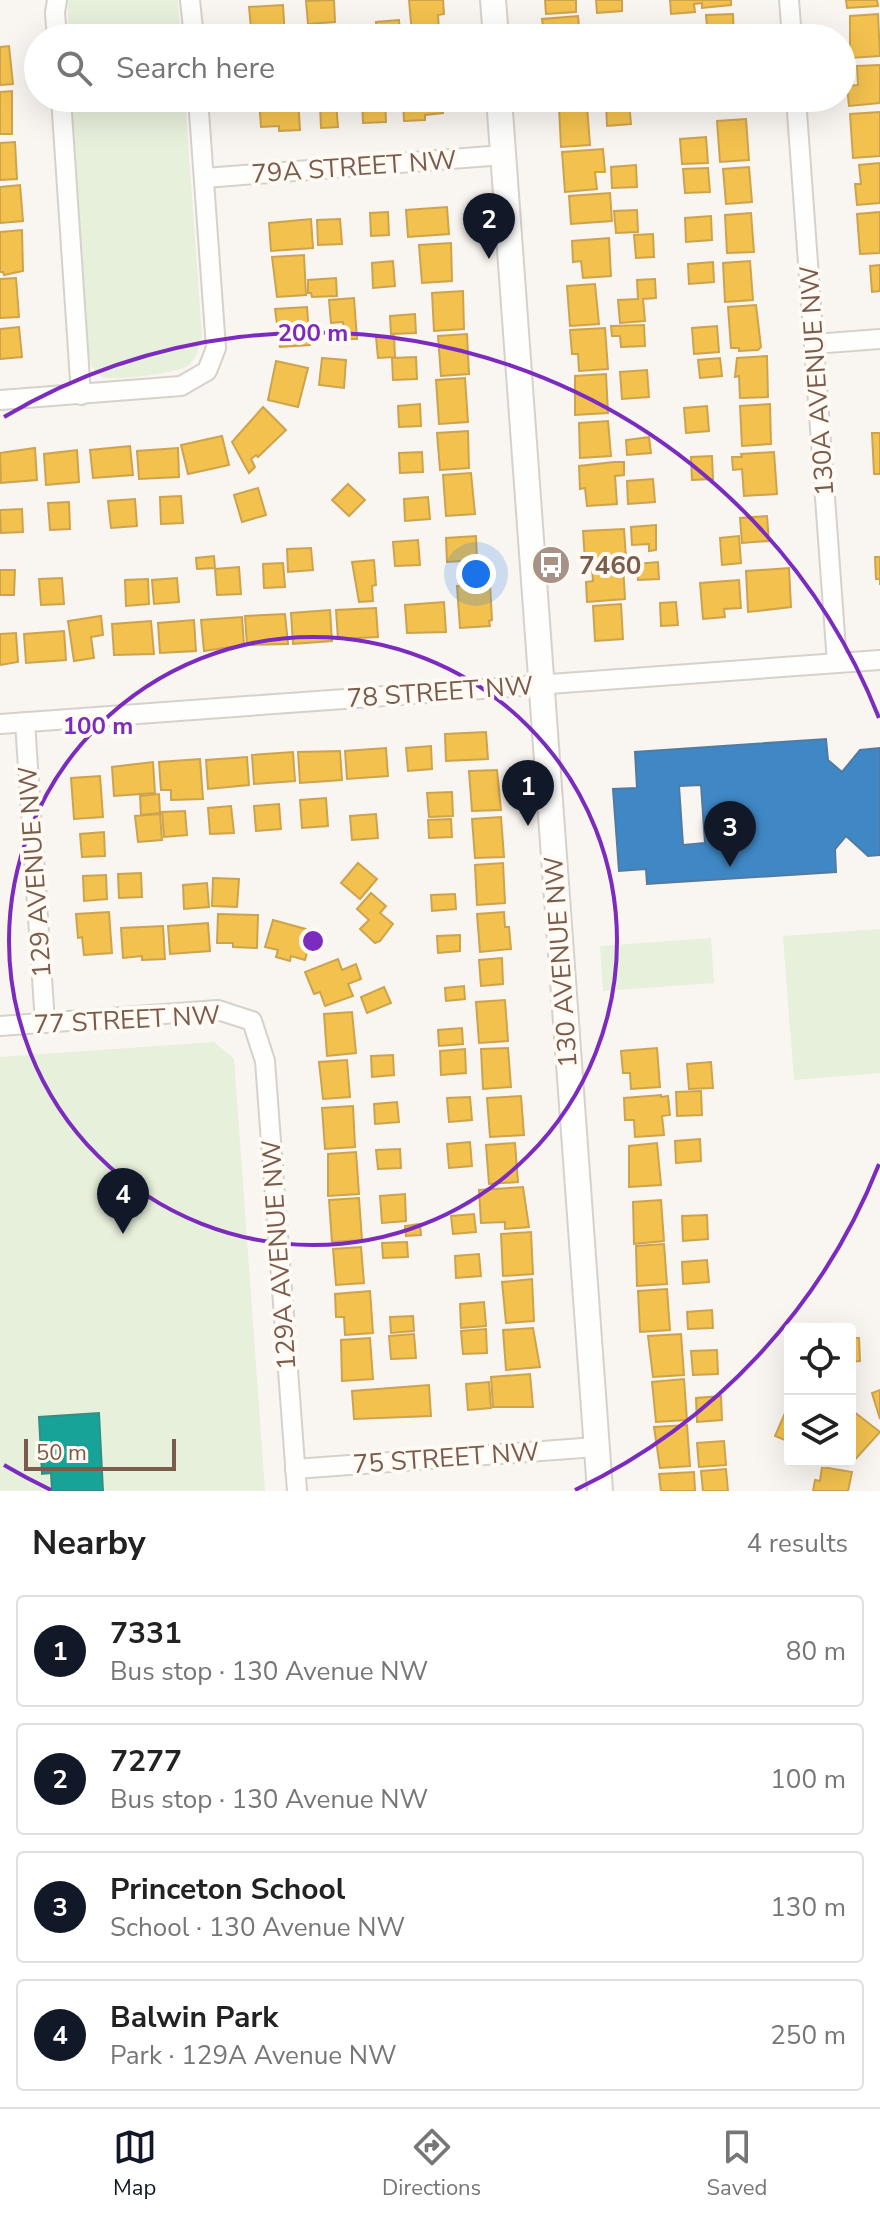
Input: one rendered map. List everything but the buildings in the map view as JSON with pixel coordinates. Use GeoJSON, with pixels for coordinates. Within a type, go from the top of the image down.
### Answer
{"type":"FeatureCollection","features":[{"type":"Feature","properties":{"kind":"street"},"geometry":{"type":"LineString","coordinates":[[57,0],[57,24]]}},
{"type":"Feature","properties":{"kind":"street"},"geometry":{"type":"LineString","coordinates":[[190,0],[193,24]]}},
{"type":"Feature","properties":{"kind":"street"},"geometry":{"type":"LineString","coordinates":[[493,0],[495,24]]}},
{"type":"Feature","properties":{"kind":"street"},"geometry":{"type":"LineString","coordinates":[[789,0],[791,24]]}},
{"type":"Feature","properties":{"kind":"street"},"geometry":{"type":"LineString","coordinates":[[62,112],[81,395]]}},
{"type":"Feature","properties":{"kind":"street"},"geometry":{"type":"LineString","coordinates":[[0,400],[181,386],[207,371],[216,348],[199,112]]}},
{"type":"Feature","properties":{"kind":"street","name":"130 AVENUE NW"},"geometry":{"type":"LineString","coordinates":[[500,112],[600,1491]]}},
{"type":"Feature","properties":{"kind":"street","name":"130A AVENUE NW"},"geometry":{"type":"LineString","coordinates":[[797,112],[837,663]]}},
{"type":"Feature","properties":{"kind":"street","name":"79A STREET NW"},"geometry":{"type":"LineString","coordinates":[[205,178],[503,155]]}},
{"type":"Feature","properties":{"kind":"street"},"geometry":{"type":"LineString","coordinates":[[814,344],[880,339]]}},
{"type":"Feature","properties":{"kind":"street","name":"78 STREET NW"},"geometry":{"type":"LineString","coordinates":[[0,724],[880,660]]}},
{"type":"Feature","properties":{"kind":"street","name":"129 AVENUE NW"},"geometry":{"type":"LineString","coordinates":[[25,722],[45,1023]]}},
{"type":"Feature","properties":{"kind":"street","name":"77 STREET NW"},"geometry":{"type":"LineString","coordinates":[[0,1026],[218,1010],[252,1021]]}},
{"type":"Feature","properties":{"kind":"street","name":"129A AVENUE NW"},"geometry":{"type":"LineString","coordinates":[[252,1021],[265,1061],[297,1491]]}},
{"type":"Feature","properties":{"kind":"street","name":"75 STREET NW"},"geometry":{"type":"LineString","coordinates":[[295,1469],[596,1447]]}},
{"type":"Feature","properties":{"kind":"green space"},"geometry":{"type":"Polygon","coordinates":[[[68,0],[178,0],[179,24],[68,24],[68,0]]]}},
{"type":"Feature","properties":{"kind":"green space"},"geometry":{"type":"Polygon","coordinates":[[[73,112],[186,112],[202,336],[197,352],[189,365],[183,368],[124,378],[104,377],[94,370],[89,361],[73,112]]]}},
{"type":"Feature","properties":{"kind":"green space"},"geometry":{"type":"Polygon","coordinates":[[[880,929],[880,1073],[794,1080],[783,936],[880,929]]]}},
{"type":"Feature","properties":{"kind":"green space"},"geometry":{"type":"Polygon","coordinates":[[[711,938],[714,983],[603,991],[600,946],[711,938]]]}},
{"type":"Feature","properties":{"kind":"green space"},"geometry":{"type":"Polygon","coordinates":[[[214,1042],[234,1059],[265,1491],[0,1491],[0,1057],[214,1042]]]}},
{"type":"Feature","properties":{"kind":"place","name":"7277"},"geometry":{"type":"Point","coordinates":[489,259]}},
{"type":"Feature","properties":{"kind":"place","name":"7460"},"geometry":{"type":"Point","coordinates":[551,565]}},
{"type":"Feature","properties":{"kind":"place","name":"7331"},"geometry":{"type":"Point","coordinates":[528,826]}},
{"type":"Feature","properties":{"kind":"place","name":"Princeton School"},"geometry":{"type":"Point","coordinates":[730,867]}},
{"type":"Feature","properties":{"kind":"place","name":"Balwin Park"},"geometry":{"type":"Point","coordinates":[123,1234]}}]}
